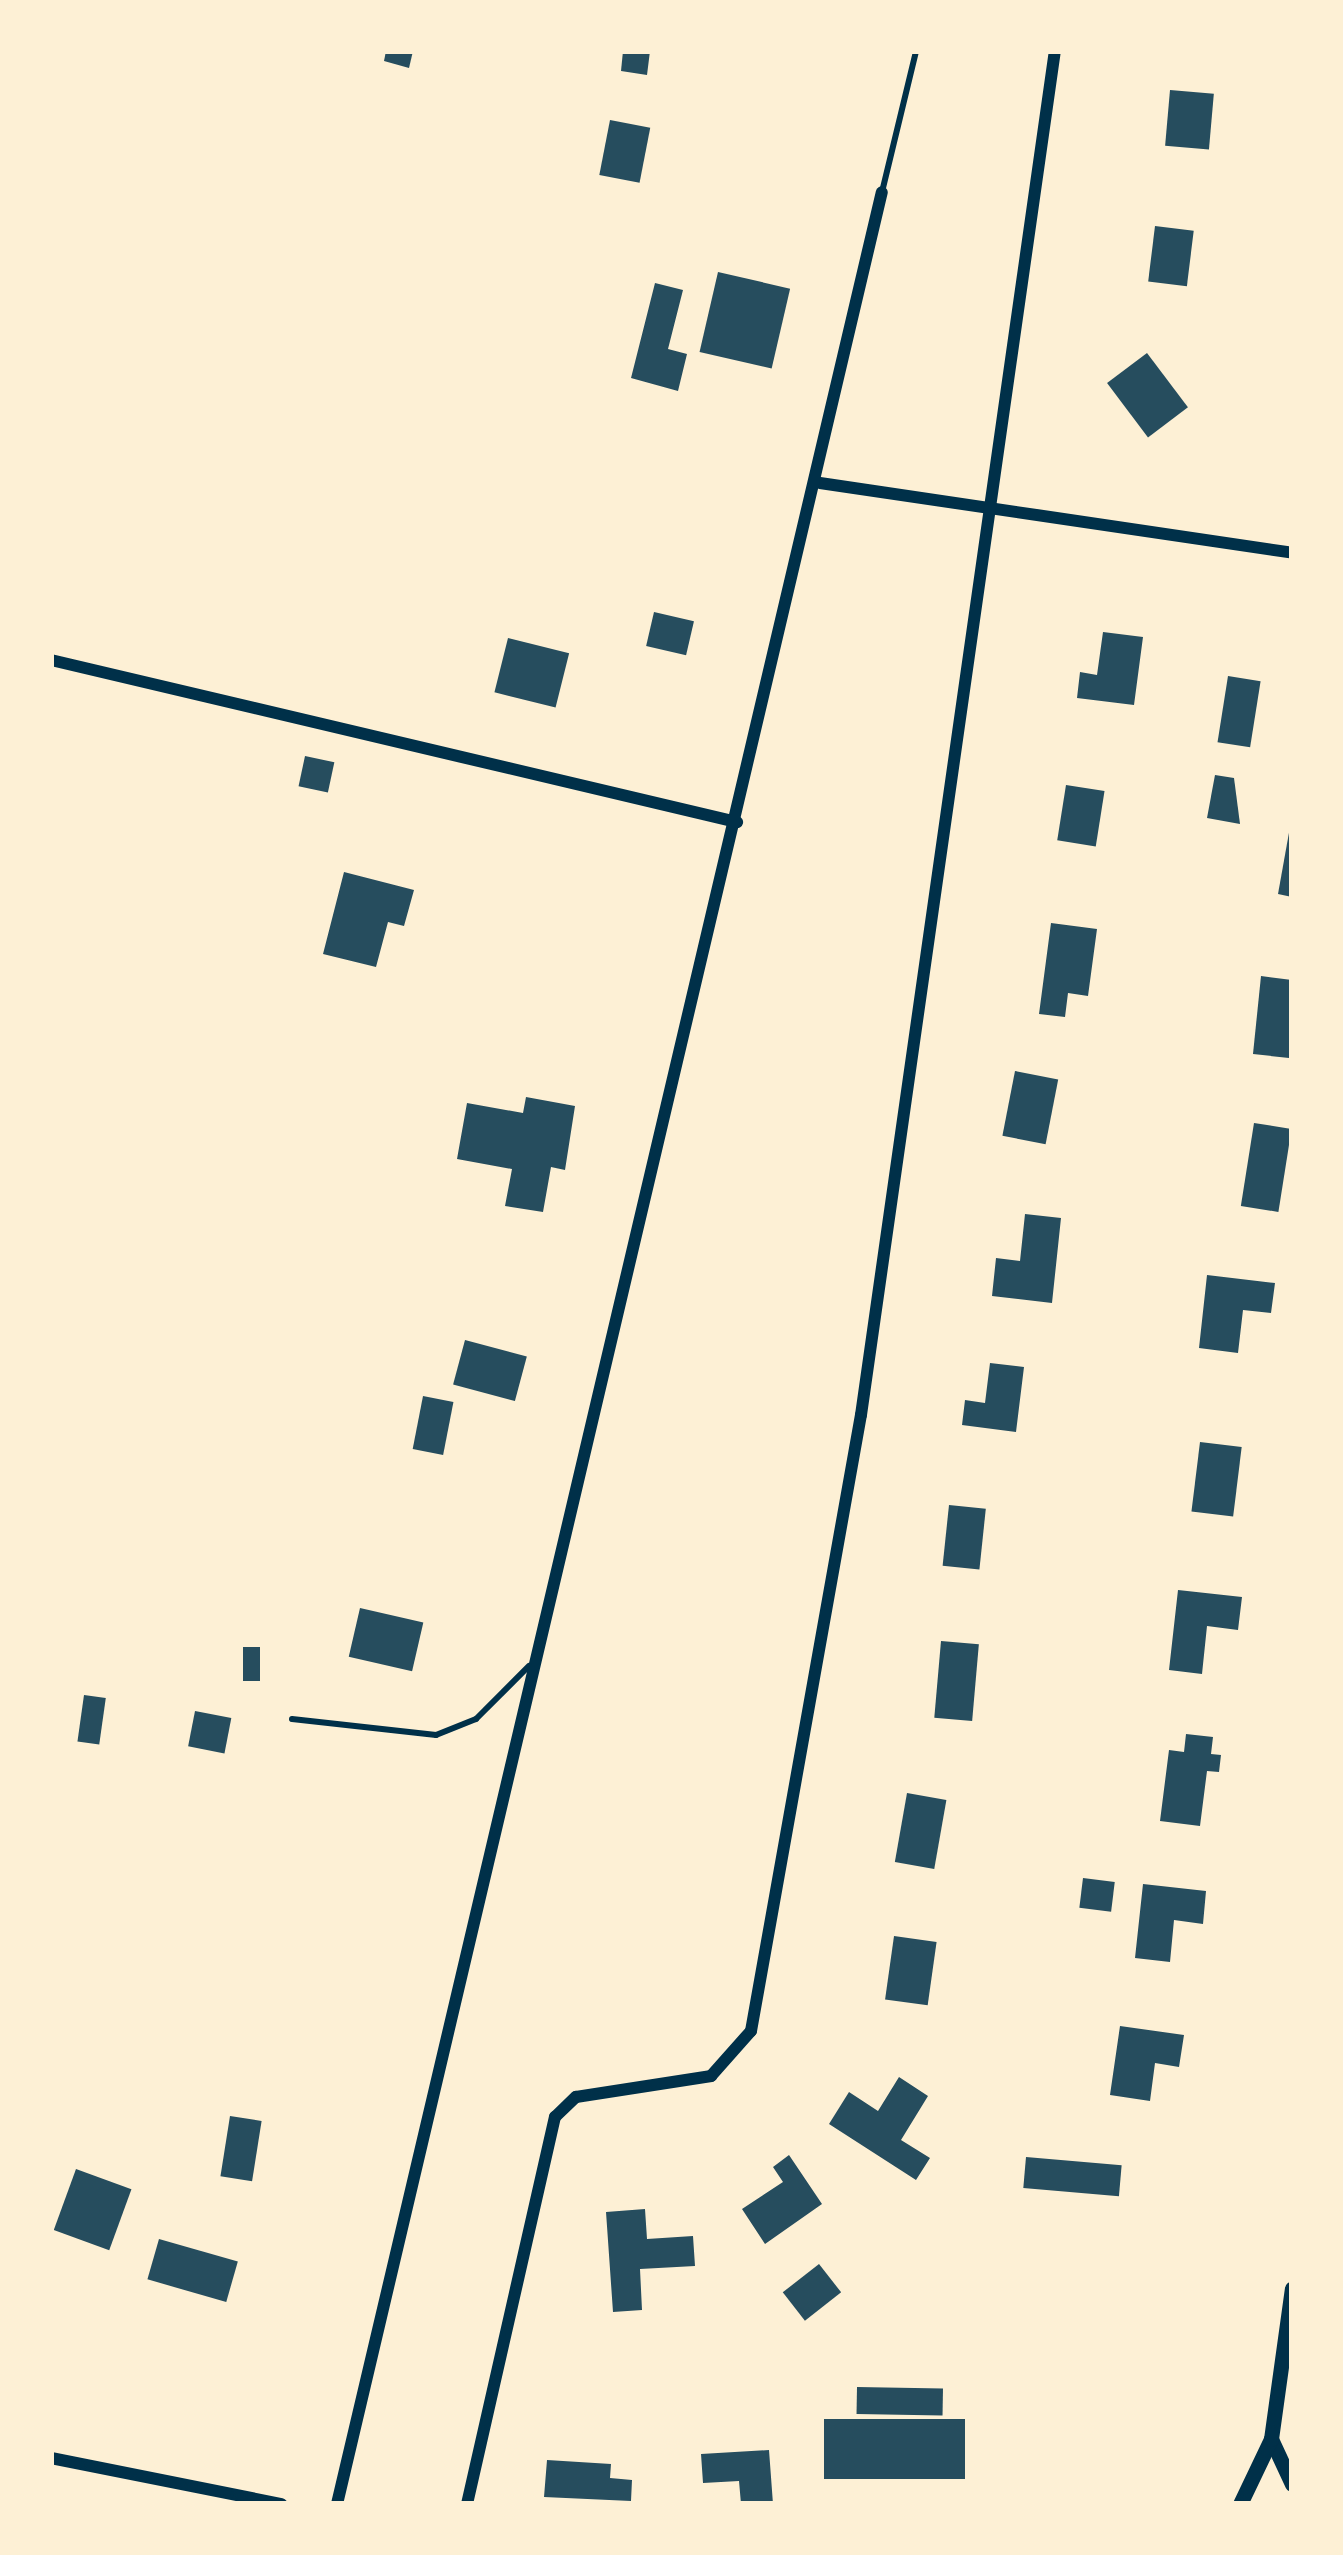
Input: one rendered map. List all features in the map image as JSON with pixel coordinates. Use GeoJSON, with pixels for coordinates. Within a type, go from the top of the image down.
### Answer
{"type":"FeatureCollection","features":[{"type":"Feature","properties":{"kind":"street"},"geometry":{"type":"LineString","coordinates":[[466,2504],[555,2117],[576,2098],[711,2076],[751,2031],[861,1415],[1055,51]]}},
{"type":"Feature","properties":{"kind":"street"},"geometry":{"type":"LineString","coordinates":[[337,2504],[531,1663],[820,483],[882,192]]}},
{"type":"Feature","properties":{"kind":"street"},"geometry":{"type":"LineString","coordinates":[[820,483],[994,505],[1292,553]]}},
{"type":"Feature","properties":{"kind":"street"},"geometry":{"type":"LineString","coordinates":[[51,660],[737,822]]}},
{"type":"Feature","properties":{"kind":"street"},"geometry":{"type":"LineString","coordinates":[[1240,2504],[1271,2439],[1292,2288]]}},
{"type":"Feature","properties":{"kind":"street"},"geometry":{"type":"LineString","coordinates":[[1271,2439],[1292,2484]]}},
{"type":"Feature","properties":{"kind":"street"},"geometry":{"type":"LineString","coordinates":[[51,2458],[281,2504]]}},
{"type":"Feature","properties":{"kind":"lane"},"geometry":{"type":"LineString","coordinates":[[882,192],[916,51]]}},
{"type":"Feature","properties":{"kind":"lane"},"geometry":{"type":"LineString","coordinates":[[292,1719],[436,1735],[517,1688],[531,1663]]}},
{"type":"Feature","properties":{"kind":"building"},"geometry":{"type":"Polygon","coordinates":[[[386,51],[413,51],[409,68],[384,61],[386,51]]]}},
{"type":"Feature","properties":{"kind":"building"},"geometry":{"type":"Polygon","coordinates":[[[623,51],[650,51],[647,75],[621,71],[623,51]]]}},
{"type":"Feature","properties":{"kind":"building"},"geometry":{"type":"Polygon","coordinates":[[[1170,90],[1214,94],[1209,150],[1165,146],[1170,90]]]}},
{"type":"Feature","properties":{"kind":"building"},"geometry":{"type":"Polygon","coordinates":[[[610,120],[650,128],[640,183],[599,175],[610,120]]]}},
{"type":"Feature","properties":{"kind":"building"},"geometry":{"type":"Polygon","coordinates":[[[1155,226],[1194,231],[1187,286],[1148,282],[1155,226]]]}},
{"type":"Feature","properties":{"kind":"building"},"geometry":{"type":"Polygon","coordinates":[[[718,272],[790,289],[772,369],[700,352],[718,272]]]}},
{"type":"Feature","properties":{"kind":"building"},"geometry":{"type":"Polygon","coordinates":[[[655,283],[683,290],[668,349],[687,354],[678,391],[631,378],[655,283]]]}},
{"type":"Feature","properties":{"kind":"building"},"geometry":{"type":"Polygon","coordinates":[[[1147,353],[1188,407],[1148,437],[1107,383],[1147,353]]]}},
{"type":"Feature","properties":{"kind":"building"},"geometry":{"type":"Polygon","coordinates":[[[654,612],[694,621],[686,655],[646,646],[654,612]]]}},
{"type":"Feature","properties":{"kind":"building"},"geometry":{"type":"Polygon","coordinates":[[[1103,632],[1143,637],[1134,705],[1077,698],[1080,672],[1097,675],[1103,632]]]}},
{"type":"Feature","properties":{"kind":"building"},"geometry":{"type":"Polygon","coordinates":[[[508,638],[569,653],[556,708],[494,692],[508,638]]]}},
{"type":"Feature","properties":{"kind":"building"},"geometry":{"type":"Polygon","coordinates":[[[1228,676],[1261,681],[1250,747],[1218,742],[1228,676]]]}},
{"type":"Feature","properties":{"kind":"building"},"geometry":{"type":"Polygon","coordinates":[[[305,756],[334,762],[328,793],[299,786],[305,756]]]}},
{"type":"Feature","properties":{"kind":"building"},"geometry":{"type":"Polygon","coordinates":[[[1215,775],[1234,778],[1240,824],[1207,818],[1215,775]]]}},
{"type":"Feature","properties":{"kind":"building"},"geometry":{"type":"Polygon","coordinates":[[[1066,785],[1105,791],[1096,846],[1057,840],[1066,785]]]}},
{"type":"Feature","properties":{"kind":"building"},"geometry":{"type":"Polygon","coordinates":[[[1292,827],[1292,897],[1278,894],[1292,827]]]}},
{"type":"Feature","properties":{"kind":"building"},"geometry":{"type":"Polygon","coordinates":[[[344,872],[414,890],[404,926],[388,922],[376,967],[323,954],[344,872]]]}},
{"type":"Feature","properties":{"kind":"building"},"geometry":{"type":"Polygon","coordinates":[[[1051,923],[1097,929],[1088,996],[1068,993],[1065,1017],[1039,1014],[1051,923]]]}},
{"type":"Feature","properties":{"kind":"building"},"geometry":{"type":"Polygon","coordinates":[[[1261,976],[1292,980],[1289,1058],[1253,1054],[1261,976]]]}},
{"type":"Feature","properties":{"kind":"building"},"geometry":{"type":"Polygon","coordinates":[[[1015,1071],[1058,1079],[1046,1144],[1002,1136],[1015,1071]]]}},
{"type":"Feature","properties":{"kind":"building"},"geometry":{"type":"Polygon","coordinates":[[[526,1097],[575,1106],[565,1170],[551,1167],[543,1212],[505,1206],[512,1169],[457,1159],[467,1103],[523,1113],[526,1097]]]}},
{"type":"Feature","properties":{"kind":"building"},"geometry":{"type":"Polygon","coordinates":[[[1254,1123],[1292,1129],[1278,1212],[1241,1206],[1254,1123]]]}},
{"type":"Feature","properties":{"kind":"building"},"geometry":{"type":"Polygon","coordinates":[[[1025,1214],[1061,1218],[1052,1303],[992,1296],[996,1258],[1020,1261],[1025,1214]]]}},
{"type":"Feature","properties":{"kind":"building"},"geometry":{"type":"Polygon","coordinates":[[[1207,1275],[1275,1283],[1271,1313],[1243,1310],[1238,1353],[1199,1348],[1207,1275]]]}},
{"type":"Feature","properties":{"kind":"building"},"geometry":{"type":"Polygon","coordinates":[[[465,1340],[527,1357],[515,1401],[453,1384],[465,1340]]]}},
{"type":"Feature","properties":{"kind":"building"},"geometry":{"type":"Polygon","coordinates":[[[990,1363],[1024,1367],[1016,1432],[962,1425],[965,1400],[985,1403],[990,1363]]]}},
{"type":"Feature","properties":{"kind":"building"},"geometry":{"type":"Polygon","coordinates":[[[423,1396],[453,1402],[443,1455],[413,1449],[423,1396]]]}},
{"type":"Feature","properties":{"kind":"building"},"geometry":{"type":"Polygon","coordinates":[[[1200,1442],[1242,1447],[1233,1517],[1191,1511],[1200,1442]]]}},
{"type":"Feature","properties":{"kind":"building"},"geometry":{"type":"Polygon","coordinates":[[[949,1505],[986,1509],[979,1570],[943,1566],[949,1505]]]}},
{"type":"Feature","properties":{"kind":"building"},"geometry":{"type":"Polygon","coordinates":[[[1178,1590],[1242,1597],[1238,1630],[1207,1626],[1202,1674],[1169,1670],[1178,1590]]]}},
{"type":"Feature","properties":{"kind":"building"},"geometry":{"type":"Polygon","coordinates":[[[360,1608],[423,1623],[412,1671],[349,1657],[360,1608]]]}},
{"type":"Feature","properties":{"kind":"building"},"geometry":{"type":"Polygon","coordinates":[[[941,1641],[979,1644],[972,1721],[934,1718],[941,1641]]]}},
{"type":"Feature","properties":{"kind":"building"},"geometry":{"type":"Polygon","coordinates":[[[243,1647],[260,1647],[260,1681],[243,1681],[243,1647]]]}},
{"type":"Feature","properties":{"kind":"building"},"geometry":{"type":"Polygon","coordinates":[[[84,1695],[106,1698],[99,1745],[77,1742],[84,1695]]]}},
{"type":"Feature","properties":{"kind":"building"},"geometry":{"type":"Polygon","coordinates":[[[195,1711],[231,1718],[224,1753],[188,1746],[195,1711]]]}},
{"type":"Feature","properties":{"kind":"building"},"geometry":{"type":"Polygon","coordinates":[[[1186,1734],[1213,1737],[1211,1754],[1221,1755],[1219,1772],[1207,1771],[1200,1826],[1160,1821],[1169,1750],[1184,1752],[1186,1734]]]}},
{"type":"Feature","properties":{"kind":"building"},"geometry":{"type":"Polygon","coordinates":[[[907,1793],[946,1800],[934,1869],[895,1862],[907,1793]]]}},
{"type":"Feature","properties":{"kind":"building"},"geometry":{"type":"Polygon","coordinates":[[[1083,1878],[1115,1882],[1111,1912],[1079,1908],[1083,1878]]]}},
{"type":"Feature","properties":{"kind":"building"},"geometry":{"type":"Polygon","coordinates":[[[1143,1884],[1206,1891],[1203,1924],[1174,1920],[1170,1962],[1135,1958],[1143,1884]]]}},
{"type":"Feature","properties":{"kind":"building"},"geometry":{"type":"Polygon","coordinates":[[[894,1936],[937,1942],[928,2005],[885,1999],[894,1936]]]}},
{"type":"Feature","properties":{"kind":"building"},"geometry":{"type":"Polygon","coordinates":[[[1120,2026],[1184,2035],[1179,2067],[1155,2063],[1150,2101],[1110,2095],[1120,2026]]]}},
{"type":"Feature","properties":{"kind":"building"},"geometry":{"type":"Polygon","coordinates":[[[899,2077],[928,2096],[901,2140],[930,2158],[916,2180],[829,2124],[849,2092],[878,2111],[899,2077]]]}},
{"type":"Feature","properties":{"kind":"building"},"geometry":{"type":"Polygon","coordinates":[[[230,2116],[262,2121],[252,2181],[220,2176],[230,2116]]]}},
{"type":"Feature","properties":{"kind":"building"},"geometry":{"type":"Polygon","coordinates":[[[789,2155],[822,2204],[765,2244],[742,2209],[783,2182],[773,2167],[789,2155]]]}},
{"type":"Feature","properties":{"kind":"building"},"geometry":{"type":"Polygon","coordinates":[[[1026,2157],[1122,2165],[1119,2196],[1023,2188],[1026,2157]]]}},
{"type":"Feature","properties":{"kind":"building"},"geometry":{"type":"Polygon","coordinates":[[[76,2169],[131,2189],[109,2250],[54,2230],[76,2169]]]}},
{"type":"Feature","properties":{"kind":"building"},"geometry":{"type":"Polygon","coordinates":[[[645,2209],[647,2239],[693,2236],[695,2266],[640,2269],[642,2310],[613,2312],[606,2212],[645,2209]]]}},
{"type":"Feature","properties":{"kind":"building"},"geometry":{"type":"Polygon","coordinates":[[[159,2239],[238,2262],[226,2302],[147,2279],[159,2239]]]}},
{"type":"Feature","properties":{"kind":"building"},"geometry":{"type":"Polygon","coordinates":[[[819,2264],[841,2292],[805,2321],[783,2292],[819,2264]]]}},
{"type":"Feature","properties":{"kind":"building"},"geometry":{"type":"Polygon","coordinates":[[[857,2387],[943,2389],[943,2415],[857,2414],[857,2387]]]}},
{"type":"Feature","properties":{"kind":"building"},"geometry":{"type":"Polygon","coordinates":[[[824,2419],[965,2419],[965,2479],[824,2479],[824,2419]]]}},
{"type":"Feature","properties":{"kind":"building"},"geometry":{"type":"Polygon","coordinates":[[[769,2450],[773,2504],[741,2504],[739,2481],[703,2483],[701,2454],[769,2450]]]}},
{"type":"Feature","properties":{"kind":"building"},"geometry":{"type":"Polygon","coordinates":[[[547,2460],[611,2464],[610,2478],[632,2480],[631,2501],[544,2497],[547,2460]]]}}]}
